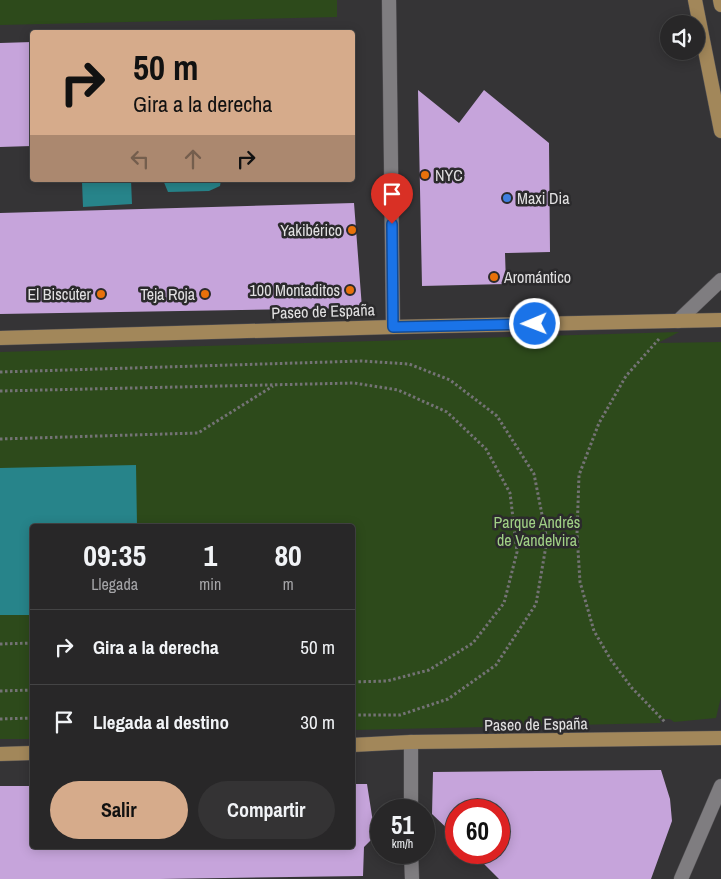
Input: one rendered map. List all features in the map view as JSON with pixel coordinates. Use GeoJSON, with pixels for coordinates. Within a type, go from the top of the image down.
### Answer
{"type":"FeatureCollection","features":[{"type":"Feature","properties":{"kind":"main road"},"geometry":{"type":"LineString","coordinates":[[695,0],[721,132]]}},
{"type":"Feature","properties":{"kind":"main road"},"geometry":{"type":"LineString","coordinates":[[720,0],[721,4]]}},
{"type":"Feature","properties":{"kind":"main road","name":"Paseo de España"},"geometry":{"type":"LineString","coordinates":[[0,338],[721,320]]}},
{"type":"Feature","properties":{"kind":"main road","name":"Paseo de España"},"geometry":{"type":"LineString","coordinates":[[355,745],[411,742],[721,738]]}},
{"type":"Feature","properties":{"kind":"main road"},"geometry":{"type":"LineString","coordinates":[[0,754],[30,753]]}},
{"type":"Feature","properties":{"kind":"street"},"geometry":{"type":"LineString","coordinates":[[389,0],[393,327]]}},
{"type":"Feature","properties":{"kind":"street"},"geometry":{"type":"LineString","coordinates":[[678,321],[721,280]]}},
{"type":"Feature","properties":{"kind":"street"},"geometry":{"type":"LineString","coordinates":[[411,742],[411,799]]}},
{"type":"Feature","properties":{"kind":"street"},"geometry":{"type":"LineString","coordinates":[[681,879],[721,786]]}},
{"type":"Feature","properties":{"kind":"street"},"geometry":{"type":"LineString","coordinates":[[411,864],[412,879]]}},
{"type":"Feature","properties":{"kind":"path"},"geometry":{"type":"LineString","coordinates":[[664,334],[626,376],[599,423],[579,475],[577,534],[580,582],[594,631],[611,660],[632,688],[669,726]]}},
{"type":"Feature","properties":{"kind":"path"},"geometry":{"type":"LineString","coordinates":[[0,372],[362,361],[409,364],[450,380],[497,416],[534,474],[547,540],[536,604],[496,665],[448,700],[400,715],[355,715]]}},
{"type":"Feature","properties":{"kind":"path"},"geometry":{"type":"LineString","coordinates":[[0,391],[354,383],[398,390],[447,412],[486,449],[510,493],[517,552],[504,603],[473,644],[429,670],[387,681],[355,682]]}},
{"type":"Feature","properties":{"kind":"path"},"geometry":{"type":"LineString","coordinates":[[0,439],[198,433],[274,385]]}},
{"type":"Feature","properties":{"kind":"path"},"geometry":{"type":"LineString","coordinates":[[0,644],[30,643]]}},
{"type":"Feature","properties":{"kind":"path"},"geometry":{"type":"LineString","coordinates":[[0,691],[30,690]]}},
{"type":"Feature","properties":{"kind":"path"},"geometry":{"type":"LineString","coordinates":[[0,719],[30,718]]}},
{"type":"Feature","properties":{"kind":"green space"},"geometry":{"type":"Polygon","coordinates":[[[0,0],[337,0],[337,17],[0,25],[0,0]]]}},
{"type":"Feature","properties":{"kind":"green space","name":"Parque Andrés de Vandelvira"},"geometry":{"type":"Polygon","coordinates":[[[679,332],[658,343],[721,342],[721,697],[716,718],[674,722],[670,719],[659,719],[661,723],[355,730],[355,524],[30,524],[30,739],[0,739],[0,352],[679,332]]]}},
{"type":"Feature","properties":{"kind":"water"},"geometry":{"type":"Polygon","coordinates":[[[82,182],[131,182],[132,204],[83,207],[82,182]]]}},
{"type":"Feature","properties":{"kind":"water"},"geometry":{"type":"Polygon","coordinates":[[[164,182],[221,182],[220,186],[209,191],[168,192],[164,182]]]}},
{"type":"Feature","properties":{"kind":"water"},"geometry":{"type":"Polygon","coordinates":[[[136,465],[137,524],[30,524],[30,615],[0,615],[0,468],[136,465]]]}},
{"type":"Feature","properties":{"kind":"building"},"geometry":{"type":"Polygon","coordinates":[[[30,42],[30,146],[0,147],[0,43],[30,42]]]}},
{"type":"Feature","properties":{"kind":"building"},"geometry":{"type":"Polygon","coordinates":[[[418,90],[459,123],[484,90],[549,143],[550,252],[505,253],[506,284],[422,286],[418,90]]]}},
{"type":"Feature","properties":{"kind":"building"},"geometry":{"type":"Polygon","coordinates":[[[354,203],[362,308],[0,314],[0,213],[354,203]]]}},
{"type":"Feature","properties":{"kind":"building"},"geometry":{"type":"Polygon","coordinates":[[[661,770],[670,799],[672,821],[651,879],[499,879],[484,864],[510,864],[510,799],[445,799],[445,826],[435,817],[435,799],[432,799],[433,772],[661,770]]]}},
{"type":"Feature","properties":{"kind":"building"},"geometry":{"type":"Polygon","coordinates":[[[355,784],[367,784],[370,803],[370,841],[364,847],[363,876],[0,879],[0,786],[30,786],[30,849],[355,849],[355,784]]]}},
{"type":"Feature","properties":{"kind":"place","name":"NYC"},"geometry":{"type":"Point","coordinates":[425,175]}},
{"type":"Feature","properties":{"kind":"place","name":"Maxi Dia"},"geometry":{"type":"Point","coordinates":[507,198]}},
{"type":"Feature","properties":{"kind":"place","name":"Yakibérico"},"geometry":{"type":"Point","coordinates":[352,230]}},
{"type":"Feature","properties":{"kind":"place","name":"Aromántico"},"geometry":{"type":"Point","coordinates":[494,277]}},
{"type":"Feature","properties":{"kind":"place","name":"100 Montaditos"},"geometry":{"type":"Point","coordinates":[350,290]}},
{"type":"Feature","properties":{"kind":"place","name":"El Biscúter"},"geometry":{"type":"Point","coordinates":[101,294]}},
{"type":"Feature","properties":{"kind":"place","name":"Teja Roja"},"geometry":{"type":"Point","coordinates":[205,294]}},
{"type":"Feature","properties":{"kind":"route"},"geometry":{"type":"LineString","coordinates":[[392,224],[393,327],[535,324]]}}]}
